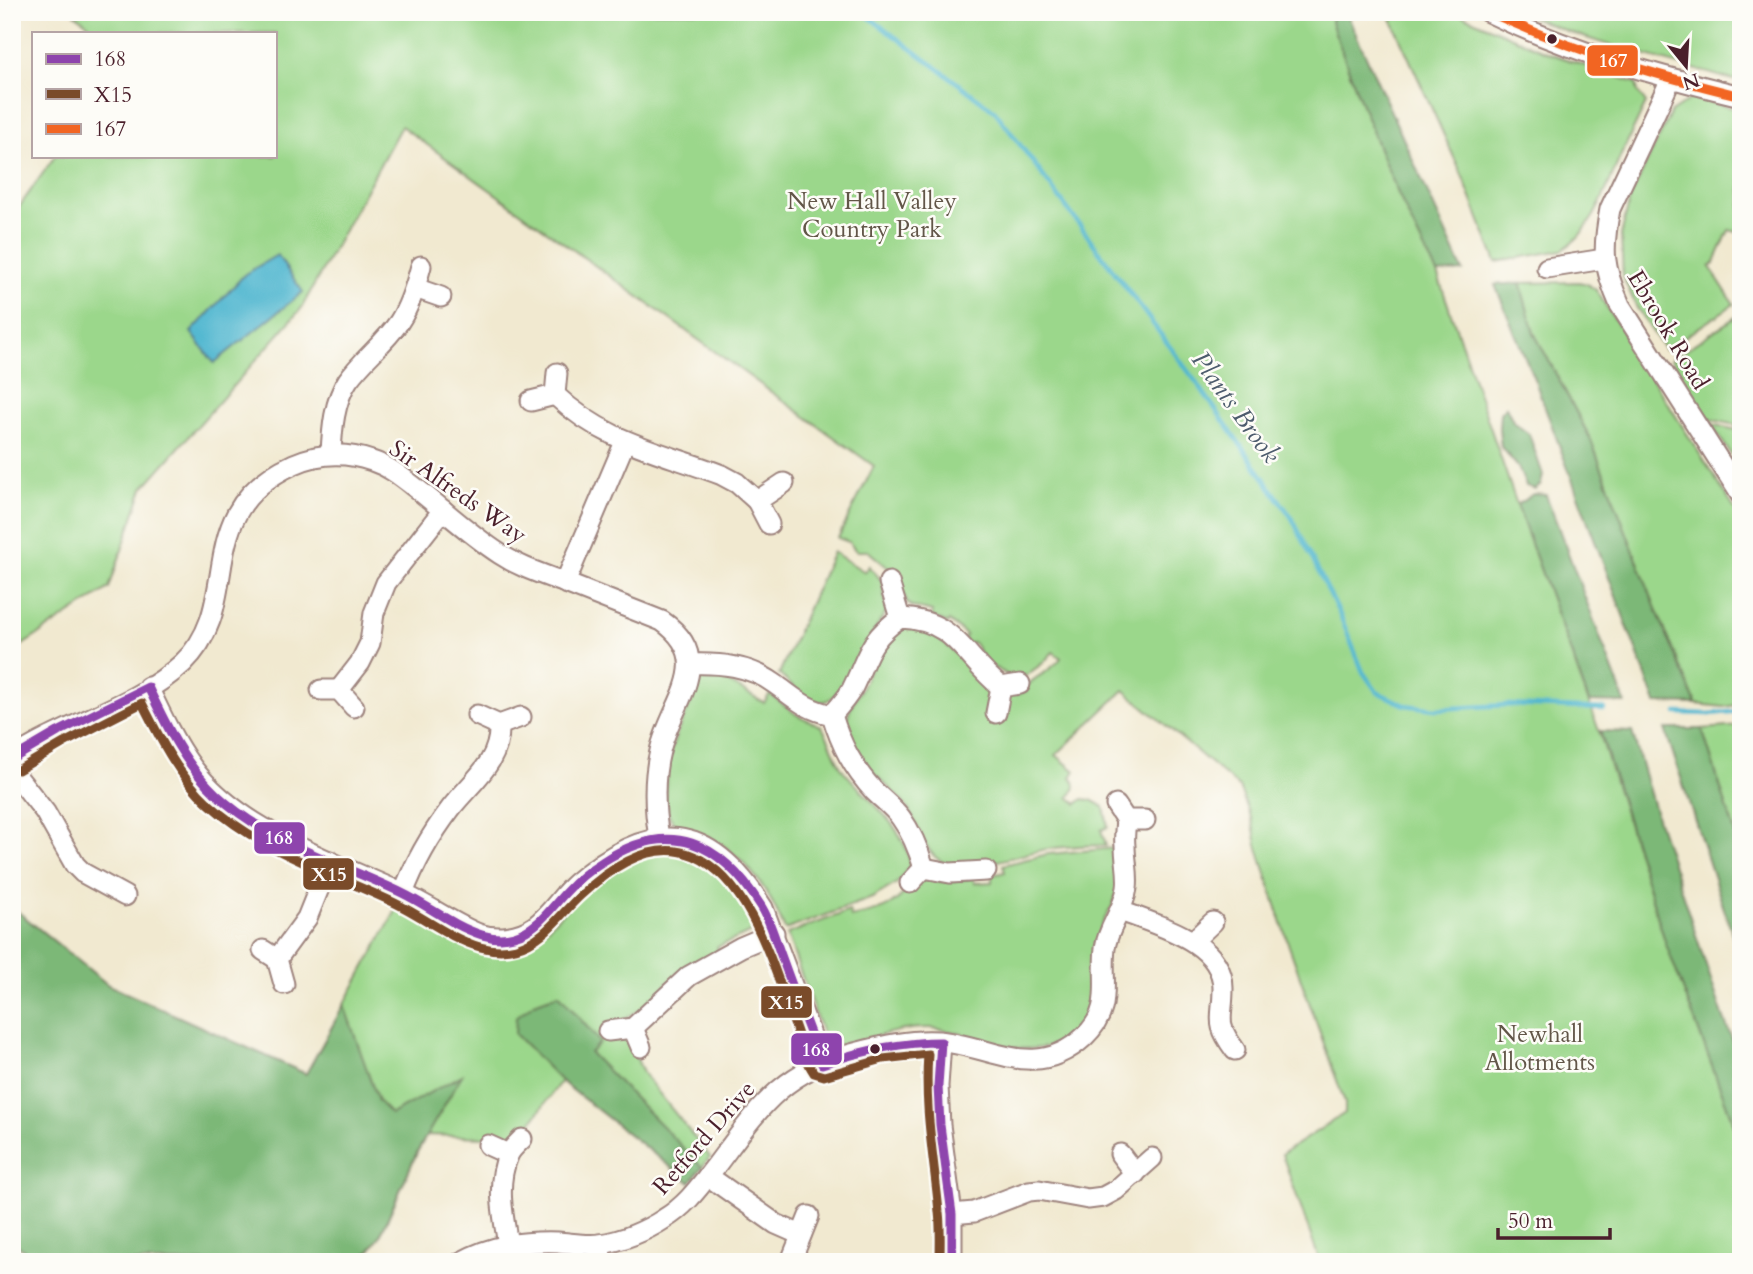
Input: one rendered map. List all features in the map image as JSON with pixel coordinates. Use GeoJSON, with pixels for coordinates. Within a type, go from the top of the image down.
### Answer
{"type":"FeatureCollection","features":[{"type":"Feature","properties":{"kind":"street"},"geometry":{"type":"LineString","coordinates":[[1493,13],[1583,52],[1671,79],[1741,96]]}},
{"type":"Feature","properties":{"kind":"street","name":"Ebrook Road"},"geometry":{"type":"LineString","coordinates":[[1671,79],[1610,209],[1604,259],[1608,278],[1620,305],[1738,485]]}},
{"type":"Feature","properties":{"kind":"street","name":"Ebrook Road"},"geometry":{"type":"LineString","coordinates":[[1546,268],[1604,259]]}},
{"type":"Feature","properties":{"kind":"street"},"geometry":{"type":"LineString","coordinates":[[331,454],[335,412],[344,388],[400,320],[415,288],[421,266]]}},
{"type":"Feature","properties":{"kind":"street"},"geometry":{"type":"LineString","coordinates":[[415,288],[442,297]]}},
{"type":"Feature","properties":{"kind":"street"},"geometry":{"type":"LineString","coordinates":[[555,395],[557,373]]}},
{"type":"Feature","properties":{"kind":"street"},"geometry":{"type":"LineString","coordinates":[[531,401],[555,395]]}},
{"type":"Feature","properties":{"kind":"street"},"geometry":{"type":"LineString","coordinates":[[555,395],[570,409],[625,442],[722,475],[737,483],[757,501],[769,524]]}},
{"type":"Feature","properties":{"kind":"street"},"geometry":{"type":"LineString","coordinates":[[565,583],[625,442]]}},
{"type":"Feature","properties":{"kind":"street","name":"Sir Alfreds Way"},"geometry":{"type":"LineString","coordinates":[[12,760],[58,732],[166,677],[183,663],[200,643],[209,624],[226,539],[233,521],[248,498],[278,472],[297,463],[331,454],[351,455],[390,468],[513,562],[662,621],[677,631],[686,648],[690,664]]}},
{"type":"Feature","properties":{"kind":"street"},"geometry":{"type":"LineString","coordinates":[[757,501],[784,482]]}},
{"type":"Feature","properties":{"kind":"street"},"geometry":{"type":"LineString","coordinates":[[354,707],[330,690],[360,663],[370,643],[374,613],[386,583],[443,510]]}},
{"type":"Feature","properties":{"kind":"street"},"geometry":{"type":"LineString","coordinates":[[889,582],[900,618]]}},
{"type":"Feature","properties":{"kind":"street"},"geometry":{"type":"LineString","coordinates":[[832,715],[851,690],[873,643],[888,626],[900,618],[928,621],[940,627],[960,643],[982,670],[1011,686],[996,713]]}},
{"type":"Feature","properties":{"kind":"street"},"geometry":{"type":"LineString","coordinates":[[659,837],[654,801],[659,754],[671,716],[687,688],[690,664],[722,664],[750,670],[773,682],[799,703],[816,712],[832,715]]}},
{"type":"Feature","properties":{"kind":"street"},"geometry":{"type":"LineString","coordinates":[[148,687],[171,734],[192,768],[235,810],[330,861],[403,894],[479,934],[490,937],[512,936],[535,926],[573,885],[612,855],[633,844],[659,837],[705,846],[720,856],[748,885],[763,908],[822,1064]]}},
{"type":"Feature","properties":{"kind":"street"},"geometry":{"type":"LineString","coordinates":[[477,715],[499,726],[521,717]]}},
{"type":"Feature","properties":{"kind":"street"},"geometry":{"type":"LineString","coordinates":[[832,715],[840,742],[849,758],[868,784],[900,817],[910,832],[924,868]]}},
{"type":"Feature","properties":{"kind":"street"},"geometry":{"type":"LineString","coordinates":[[403,894],[433,834],[493,757],[500,739],[499,726]]}},
{"type":"Feature","properties":{"kind":"street"},"geometry":{"type":"LineString","coordinates":[[12,770],[45,812],[75,865],[83,873],[126,897]]}},
{"type":"Feature","properties":{"kind":"street","name":"Retford Drive"},"geometry":{"type":"LineString","coordinates":[[461,1262],[476,1254],[508,1244],[552,1242],[600,1253],[664,1220],[686,1203],[777,1090],[822,1064],[852,1054],[918,1041],[941,1042],[1023,1061],[1041,1060],[1083,1038],[1104,1007],[1105,945],[1121,911],[1127,890],[1128,869],[1124,845],[1129,815]]}},
{"type":"Feature","properties":{"kind":"street"},"geometry":{"type":"LineString","coordinates":[[284,984],[270,955],[307,918],[330,861]]}},
{"type":"Feature","properties":{"kind":"street"},"geometry":{"type":"LineString","coordinates":[[924,868],[950,873],[986,871]]}},
{"type":"Feature","properties":{"kind":"street"},"geometry":{"type":"LineString","coordinates":[[909,883],[924,868]]}},
{"type":"Feature","properties":{"kind":"street"},"geometry":{"type":"LineString","coordinates":[[1121,911],[1194,940],[1217,965],[1223,988],[1220,1024],[1237,1052]]}},
{"type":"Feature","properties":{"kind":"street"},"geometry":{"type":"LineString","coordinates":[[1194,940],[1213,922]]}},
{"type":"Feature","properties":{"kind":"street"},"geometry":{"type":"LineString","coordinates":[[608,1031],[633,1028],[689,976],[741,947],[774,933]]}},
{"type":"Feature","properties":{"kind":"street"},"geometry":{"type":"LineString","coordinates":[[633,1028],[641,1047]]}},
{"type":"Feature","properties":{"kind":"street"},"geometry":{"type":"LineString","coordinates":[[941,1042],[938,1086],[940,1125],[952,1214],[952,1262]]}},
{"type":"Feature","properties":{"kind":"street"},"geometry":{"type":"LineString","coordinates":[[508,1244],[501,1203],[508,1154],[522,1139]]}},
{"type":"Feature","properties":{"kind":"street"},"geometry":{"type":"LineString","coordinates":[[488,1145],[508,1154]]}},
{"type":"Feature","properties":{"kind":"street"},"geometry":{"type":"LineString","coordinates":[[1120,1154],[1135,1174]]}},
{"type":"Feature","properties":{"kind":"street"},"geometry":{"type":"LineString","coordinates":[[952,1214],[990,1208],[1029,1191],[1039,1190],[1088,1199],[1103,1197],[1116,1190],[1152,1158]]}},
{"type":"Feature","properties":{"kind":"street"},"geometry":{"type":"LineString","coordinates":[[708,1176],[776,1224],[801,1235]]}},
{"type":"Feature","properties":{"kind":"street"},"geometry":{"type":"LineString","coordinates":[[793,1256],[809,1216]]}},
{"type":"Feature","properties":{"kind":"green space","name":"New Hall Valley Country Park"},"geometry":{"type":"Polygon","coordinates":[[[1333,12],[1331,22],[1380,149],[1406,212],[1437,273],[1599,731],[1666,944],[1741,1143],[1741,1262],[1320,1262],[1282,1154],[1345,1113],[1345,1103],[1289,946],[1257,845],[1252,820],[1239,787],[1124,690],[1056,755],[1075,771],[1071,777],[1075,787],[1069,797],[1077,804],[1083,799],[1104,807],[1108,827],[1101,830],[1106,845],[1050,849],[967,866],[954,865],[937,858],[931,853],[908,809],[857,753],[847,730],[850,711],[878,652],[892,635],[906,629],[922,630],[937,638],[965,663],[988,690],[990,694],[984,717],[999,721],[1008,703],[1004,700],[1011,692],[1015,695],[1027,691],[1026,687],[1030,683],[1061,658],[1053,652],[1024,677],[1010,676],[995,668],[991,671],[973,642],[969,644],[964,638],[966,635],[949,621],[947,624],[932,616],[932,612],[907,603],[898,576],[868,551],[856,551],[849,542],[838,538],[874,466],[401,126],[301,309],[143,488],[109,588],[12,652],[12,217],[54,158],[276,158],[276,32],[98,32],[75,14],[1333,12]]]}},
{"type":"Feature","properties":{"kind":"green space"},"geometry":{"type":"Polygon","coordinates":[[[1333,12],[1346,12],[1463,271],[1437,273],[1421,243],[1367,118],[1331,22],[1333,12]]]}},
{"type":"Feature","properties":{"kind":"green space"},"geometry":{"type":"Polygon","coordinates":[[[1388,12],[1455,12],[1546,52],[1636,83],[1638,92],[1646,103],[1599,206],[1573,242],[1562,250],[1496,262],[1462,175],[1388,12]]]}},
{"type":"Feature","properties":{"kind":"green space"},"geometry":{"type":"Polygon","coordinates":[[[1527,12],[1741,12],[1741,75],[1733,80],[1630,51],[1554,26],[1529,16],[1527,12]]]}},
{"type":"Feature","properties":{"kind":"green space"},"geometry":{"type":"Polygon","coordinates":[[[1692,98],[1741,110],[1741,233],[1729,230],[1714,264],[1710,267],[1734,304],[1665,350],[1637,308],[1623,277],[1621,235],[1630,198],[1671,112],[1692,98]]]}},
{"type":"Feature","properties":{"kind":"green space"},"geometry":{"type":"Polygon","coordinates":[[[1579,282],[1596,290],[1741,519],[1741,704],[1724,707],[1696,704],[1590,438],[1534,333],[1520,283],[1579,282]]]}},
{"type":"Feature","properties":{"kind":"green space"},"geometry":{"type":"Polygon","coordinates":[[[1520,283],[1534,333],[1590,438],[1696,704],[1656,703],[1535,381],[1495,285],[1520,283]]]}},
{"type":"Feature","properties":{"kind":"green space"},"geometry":{"type":"Polygon","coordinates":[[[1739,315],[1741,426],[1709,419],[1671,359],[1739,315]]]}},
{"type":"Feature","properties":{"kind":"green space"},"geometry":{"type":"Polygon","coordinates":[[[1506,407],[1514,423],[1529,434],[1543,475],[1541,484],[1535,489],[1526,486],[1518,467],[1501,447],[1500,413],[1506,407]]]}},
{"type":"Feature","properties":{"kind":"green space"},"geometry":{"type":"Polygon","coordinates":[[[1711,424],[1741,431],[1741,461],[1732,456],[1711,424]]]}},
{"type":"Feature","properties":{"kind":"green space"},"geometry":{"type":"Polygon","coordinates":[[[1533,494],[1546,495],[1625,703],[1589,702],[1517,505],[1533,494]]]}},
{"type":"Feature","properties":{"kind":"green space"},"geometry":{"type":"Polygon","coordinates":[[[833,552],[865,572],[869,566],[882,581],[887,612],[848,679],[830,699],[820,702],[804,696],[779,674],[833,552]]]}},
{"type":"Feature","properties":{"kind":"green space"},"geometry":{"type":"Polygon","coordinates":[[[701,678],[723,679],[764,703],[770,694],[797,715],[821,726],[843,770],[884,814],[902,839],[910,866],[897,883],[872,898],[785,930],[763,887],[743,862],[718,842],[679,827],[673,822],[665,796],[668,766],[675,739],[701,678]]]}},
{"type":"Feature","properties":{"kind":"green space"},"geometry":{"type":"Polygon","coordinates":[[[1741,726],[1741,852],[1702,729],[1741,726]]]}},
{"type":"Feature","properties":{"kind":"green space"},"geometry":{"type":"Polygon","coordinates":[[[1665,729],[1702,729],[1741,852],[1741,961],[1665,729]]]}},
{"type":"Feature","properties":{"kind":"green space"},"geometry":{"type":"Polygon","coordinates":[[[1600,731],[1632,732],[1658,821],[1724,1019],[1741,1061],[1741,1143],[1666,944],[1600,731]]]}},
{"type":"Feature","properties":{"kind":"green space"},"geometry":{"type":"Polygon","coordinates":[[[658,848],[690,854],[718,870],[741,893],[756,922],[754,931],[717,947],[719,951],[678,973],[644,1007],[623,1020],[603,1039],[625,1040],[631,1045],[643,1073],[710,1157],[690,1182],[561,1081],[523,1134],[507,1144],[486,1137],[426,1135],[379,1238],[361,1262],[39,1262],[12,1241],[12,907],[108,985],[306,1074],[399,905],[465,943],[492,950],[509,949],[537,936],[610,870],[658,848]]]}},
{"type":"Feature","properties":{"kind":"green space"},"geometry":{"type":"Polygon","coordinates":[[[1115,848],[1117,892],[1098,935],[1095,985],[1090,1009],[1076,1030],[1059,1042],[1041,1048],[1004,1046],[948,1030],[929,1028],[903,1030],[841,1045],[831,1044],[824,1038],[787,934],[849,911],[851,917],[881,909],[928,878],[951,882],[973,878],[975,883],[992,882],[992,875],[1005,872],[1003,865],[1048,854],[1115,848]]]}},
{"type":"Feature","properties":{"kind":"green space"},"geometry":{"type":"Polygon","coordinates":[[[12,907],[108,985],[306,1074],[344,1005],[378,1101],[391,1114],[462,1075],[417,1152],[379,1238],[361,1262],[39,1262],[12,1241],[12,907]]]}},
{"type":"Feature","properties":{"kind":"green space"},"geometry":{"type":"Polygon","coordinates":[[[559,994],[600,1042],[590,1053],[702,1167],[690,1182],[561,1081],[515,1034],[516,1017],[534,1003],[559,994]]]}},
{"type":"Feature","properties":{"kind":"water"},"geometry":{"type":"Polygon","coordinates":[[[277,255],[303,292],[214,363],[191,332],[245,274],[277,255]]]}},
{"type":"Feature","properties":{"kind":"waterway","name":"Plants Brook"},"geometry":{"type":"LineString","coordinates":[[862,12],[995,111],[1199,386],[1292,518],[1340,615],[1363,672],[1377,692],[1405,705],[1435,709],[1508,705],[1604,709]]}},
{"type":"Feature","properties":{"kind":"waterway","name":"Plants Brook"},"geometry":{"type":"LineString","coordinates":[[1677,713],[1741,711]]}},
{"type":"Feature","properties":{"kind":"transit line","name":"167"},"geometry":{"type":"LineString","coordinates":[[1489,12],[1550,38],[1613,60],[1741,96]]}},
{"type":"Feature","properties":{"kind":"transit line","name":"168"},"geometry":{"type":"LineString","coordinates":[[12,759],[58,732],[148,687],[169,730],[195,770],[205,783],[236,811],[305,851],[402,893],[461,926],[494,937],[510,937],[530,929],[583,876],[627,849],[650,841],[671,839],[692,843],[711,852],[745,884],[764,911],[822,1064],[881,1048],[941,1042],[938,1086],[940,1125],[952,1214],[952,1262]]}},
{"type":"Feature","properties":{"kind":"transit line","name":"X15"},"geometry":{"type":"LineString","coordinates":[[18,770],[142,703],[179,770],[198,793],[230,821],[275,849],[395,903],[458,938],[489,949],[512,949],[535,939],[552,926],[592,885],[633,859],[663,851],[679,851],[694,856],[714,869],[732,886],[747,908],[770,957],[814,1073],[824,1076],[883,1059],[928,1054],[928,1114],[940,1218],[940,1262]]}},
{"type":"Feature","properties":{"kind":"park label","name":"Newhall Allotments"},"geometry":{"type":"Point","coordinates":[1540,1048]}}]}
